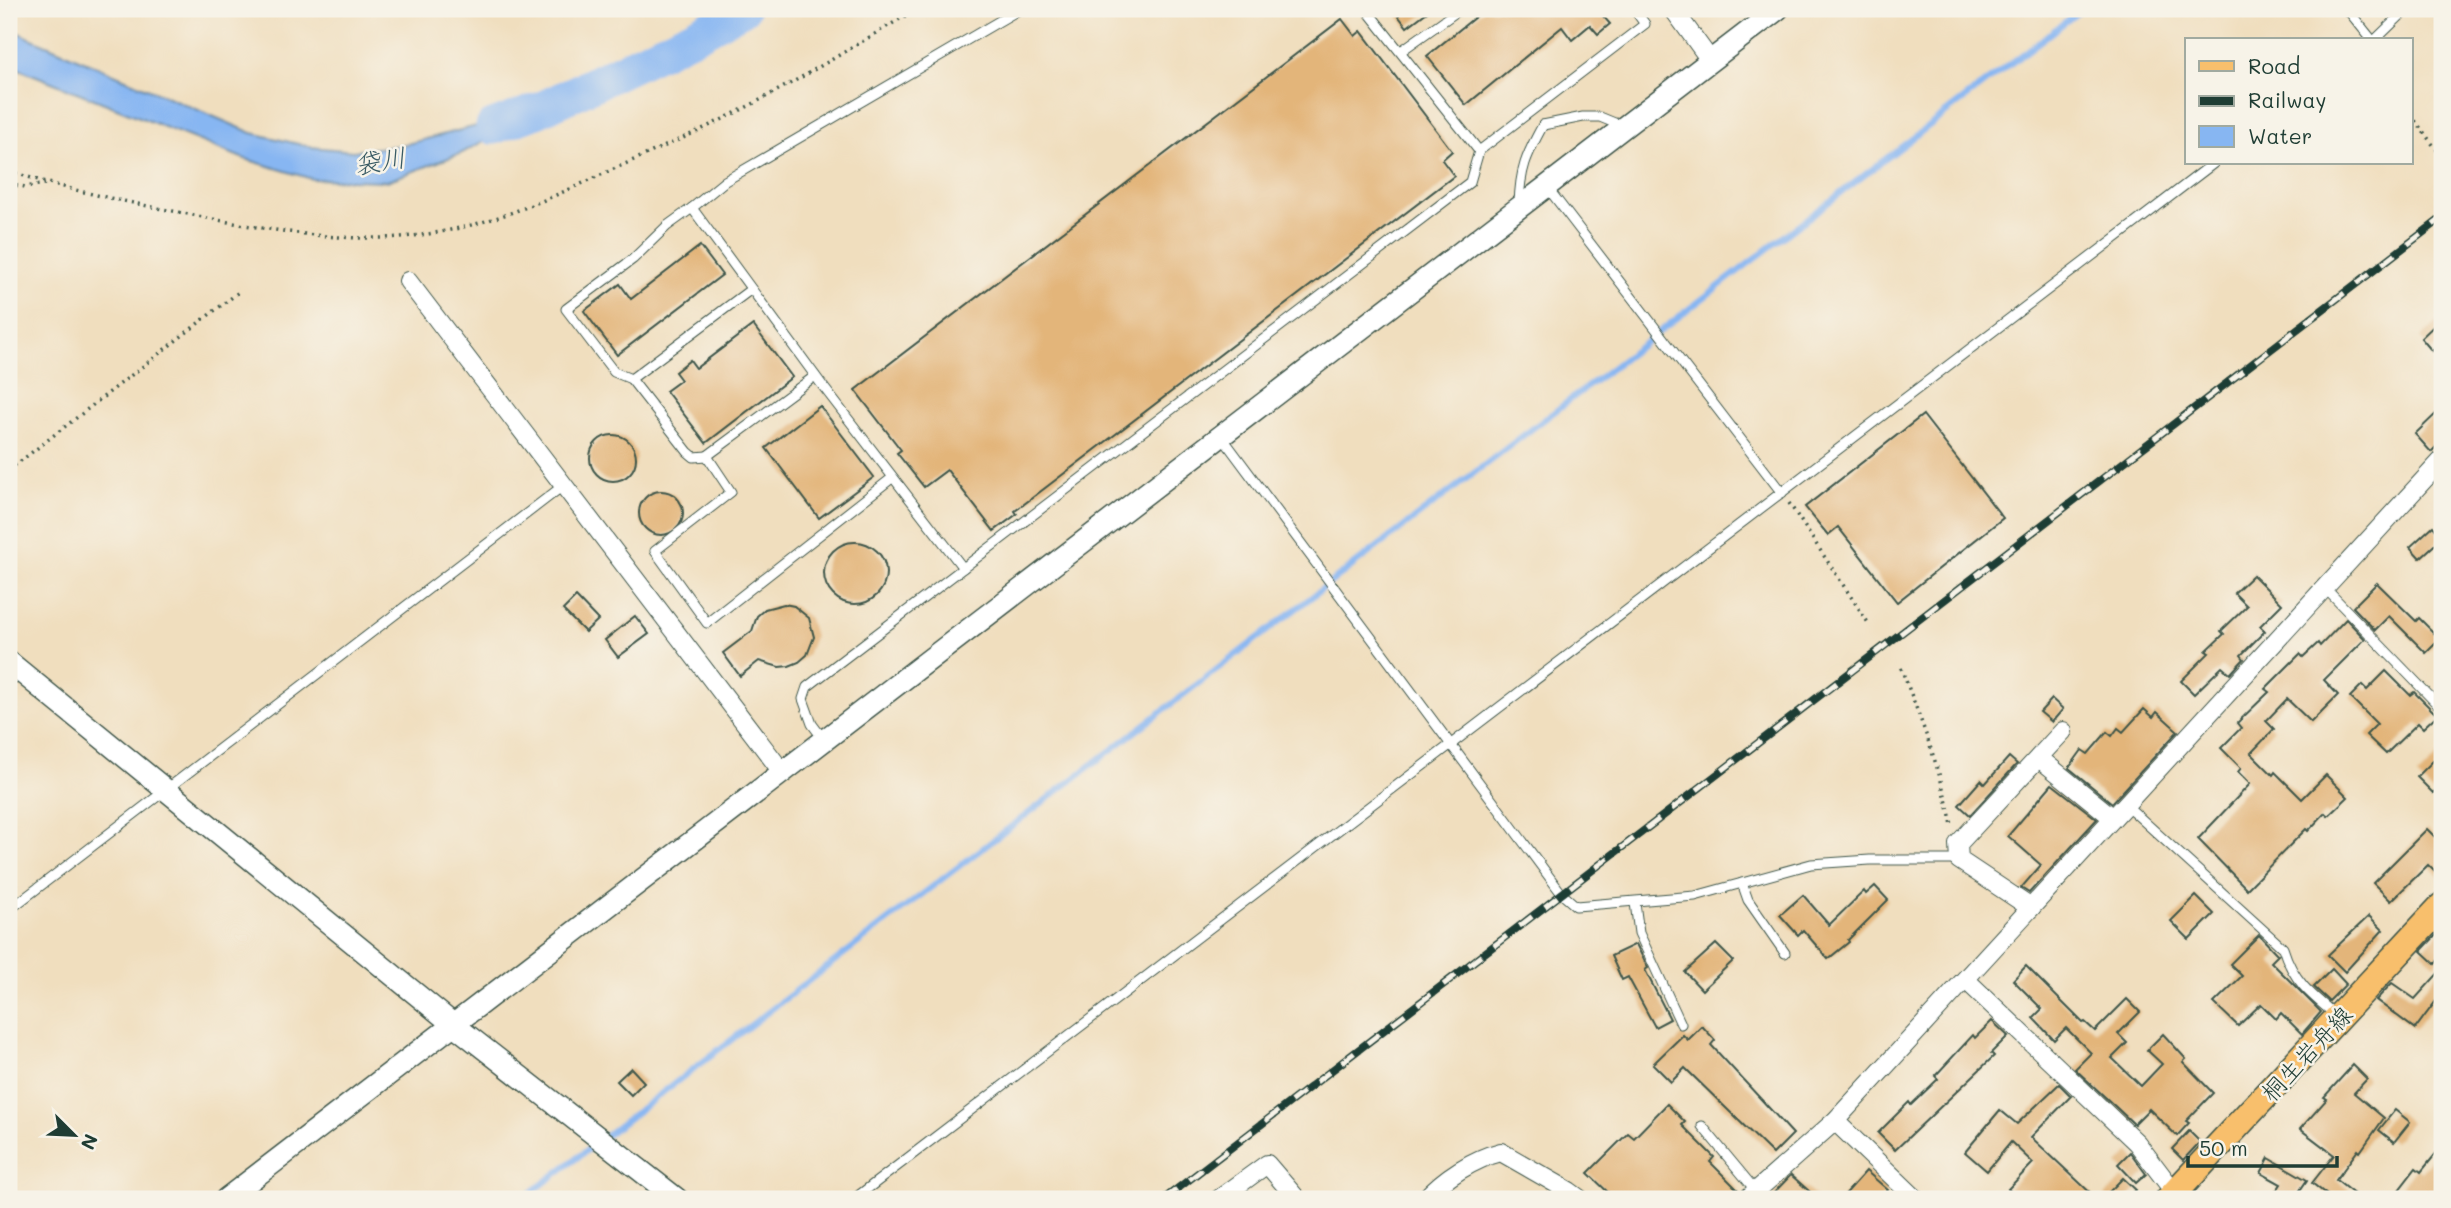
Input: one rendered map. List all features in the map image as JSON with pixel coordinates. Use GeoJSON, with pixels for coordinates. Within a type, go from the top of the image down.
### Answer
{"type":"FeatureCollection","features":[{"type":"Feature","properties":{"kind":"main road","name":"桐生岩舟線"},"geometry":{"type":"LineString","coordinates":[[2176,1197],[2442,906]]}},
{"type":"Feature","properties":{"kind":"street"},"geometry":{"type":"LineString","coordinates":[[1673,9],[1710,61]]}},
{"type":"Feature","properties":{"kind":"street"},"geometry":{"type":"LineString","coordinates":[[226,1199],[1778,9]]}},
{"type":"Feature","properties":{"kind":"street"},"geometry":{"type":"LineString","coordinates":[[408,281],[783,773]]}},
{"type":"Feature","properties":{"kind":"street"},"geometry":{"type":"LineString","coordinates":[[1752,1195],[1835,1121],[2442,460]]}},
{"type":"Feature","properties":{"kind":"street"},"geometry":{"type":"LineString","coordinates":[[9,662],[454,1025],[677,1199]]}},
{"type":"Feature","properties":{"kind":"street"},"geometry":{"type":"LineString","coordinates":[[2031,908],[1958,852],[2063,732]]}},
{"type":"Feature","properties":{"kind":"street"},"geometry":{"type":"LineString","coordinates":[[2039,758],[2119,811]]}},
{"type":"Feature","properties":{"kind":"street"},"geometry":{"type":"LineString","coordinates":[[1966,979],[2137,1143],[2176,1197]]}},
{"type":"Feature","properties":{"kind":"street"},"geometry":{"type":"LineString","coordinates":[[1835,1121],[1916,1199]]}},
{"type":"Feature","properties":{"kind":"street"},"geometry":{"type":"LineString","coordinates":[[1425,1199],[1442,1181],[1489,1155],[1501,1152],[1580,1199]]}},
{"type":"Feature","properties":{"kind":"street"},"geometry":{"type":"LineString","coordinates":[[1219,1199],[1267,1164],[1297,1199]]}},
{"type":"Feature","properties":{"kind":"lane"},"geometry":{"type":"LineString","coordinates":[[815,376],[707,456],[694,457],[631,379],[614,372],[566,309],[633,259],[667,226],[725,181],[1020,9]]}},
{"type":"Feature","properties":{"kind":"lane"},"geometry":{"type":"LineString","coordinates":[[1366,9],[1479,151]]}},
{"type":"Feature","properties":{"kind":"lane"},"geometry":{"type":"LineString","coordinates":[[1401,51],[1460,9]]}},
{"type":"Feature","properties":{"kind":"lane"},"geometry":{"type":"LineString","coordinates":[[825,741],[811,724],[803,699],[807,687],[1470,182],[1479,151],[1645,24],[1634,9]]}},
{"type":"Feature","properties":{"kind":"lane"},"geometry":{"type":"LineString","coordinates":[[2347,9],[2371,38]]}},
{"type":"Feature","properties":{"kind":"lane"},"geometry":{"type":"LineString","coordinates":[[2375,38],[2407,9]]}},
{"type":"Feature","properties":{"kind":"lane"},"geometry":{"type":"LineString","coordinates":[[1532,109],[1543,125]]}},
{"type":"Feature","properties":{"kind":"lane"},"geometry":{"type":"LineString","coordinates":[[1543,125],[1583,117],[1600,117],[1624,127]]}},
{"type":"Feature","properties":{"kind":"lane"},"geometry":{"type":"LineString","coordinates":[[1519,207],[1520,181],[1525,158],[1543,125]]}},
{"type":"Feature","properties":{"kind":"lane"},"geometry":{"type":"LineString","coordinates":[[854,1199],[2213,164]]}},
{"type":"Feature","properties":{"kind":"lane"},"geometry":{"type":"LineString","coordinates":[[1546,187],[1782,493]]}},
{"type":"Feature","properties":{"kind":"lane"},"geometry":{"type":"LineString","coordinates":[[692,208],[750,290],[963,568]]}},
{"type":"Feature","properties":{"kind":"lane"},"geometry":{"type":"LineString","coordinates":[[631,379],[750,290]]}},
{"type":"Feature","properties":{"kind":"lane"},"geometry":{"type":"LineString","coordinates":[[1222,437],[1452,746],[1569,901],[1576,906],[1695,896],[1811,864],[1958,852]]}},
{"type":"Feature","properties":{"kind":"lane"},"geometry":{"type":"LineString","coordinates":[[707,456],[731,492],[655,551],[707,623],[892,478]]}},
{"type":"Feature","properties":{"kind":"lane"},"geometry":{"type":"LineString","coordinates":[[9,910],[564,485]]}},
{"type":"Feature","properties":{"kind":"lane"},"geometry":{"type":"LineString","coordinates":[[2325,588],[2442,709]]}},
{"type":"Feature","properties":{"kind":"lane"},"geometry":{"type":"LineString","coordinates":[[2119,811],[2283,948],[2289,968],[2306,990],[2339,1017]]}},
{"type":"Feature","properties":{"kind":"lane"},"geometry":{"type":"LineString","coordinates":[[1742,883],[1748,900],[1785,953]]}},
{"type":"Feature","properties":{"kind":"lane"},"geometry":{"type":"LineString","coordinates":[[1634,903],[1639,933],[1681,1024]]}},
{"type":"Feature","properties":{"kind":"lane"},"geometry":{"type":"LineString","coordinates":[[1702,1126],[1752,1195]]}},
{"type":"Feature","properties":{"kind":"path"},"geometry":{"type":"LineString","coordinates":[[9,171],[47,183],[248,226],[340,236],[394,237],[440,232],[489,220],[571,189],[721,120],[803,76],[917,9]]}},
{"type":"Feature","properties":{"kind":"path"},"geometry":{"type":"LineString","coordinates":[[2412,116],[2442,157]]}},
{"type":"Feature","properties":{"kind":"path"},"geometry":{"type":"LineString","coordinates":[[9,184],[25,187],[47,183]]}},
{"type":"Feature","properties":{"kind":"path"},"geometry":{"type":"LineString","coordinates":[[9,470],[240,291]]}},
{"type":"Feature","properties":{"kind":"path"},"geometry":{"type":"LineString","coordinates":[[1782,493],[1869,624]]}},
{"type":"Feature","properties":{"kind":"path"},"geometry":{"type":"LineString","coordinates":[[1901,668],[1944,788],[1958,852]]}},
{"type":"Feature","properties":{"kind":"water"},"geometry":{"type":"Polygon","coordinates":[[[9,29],[252,133],[311,147],[353,151],[403,145],[539,110],[462,153],[387,181],[312,179],[242,158],[9,65],[9,29]]]}},
{"type":"Feature","properties":{"kind":"building"},"geometry":{"type":"Polygon","coordinates":[[[1393,9],[1431,9],[1407,27],[1393,9]]]}},
{"type":"Feature","properties":{"kind":"building"},"geometry":{"type":"Polygon","coordinates":[[[1485,9],[1610,9],[1602,15],[1610,24],[1598,34],[1590,25],[1572,40],[1562,27],[1466,105],[1427,56],[1485,9]]]}},
{"type":"Feature","properties":{"kind":"building"},"geometry":{"type":"Polygon","coordinates":[[[1342,19],[1355,36],[1361,31],[1452,151],[1442,160],[1454,176],[1015,511],[1017,514],[994,531],[947,470],[924,487],[897,453],[901,450],[855,390],[1342,19]]]}},
{"type":"Feature","properties":{"kind":"building"},"geometry":{"type":"Polygon","coordinates":[[[700,246],[722,275],[617,355],[584,311],[620,284],[631,299],[700,246]]]}},
{"type":"Feature","properties":{"kind":"building"},"geometry":{"type":"Polygon","coordinates":[[[2442,318],[2442,342],[2432,351],[2421,338],[2442,318]]]}},
{"type":"Feature","properties":{"kind":"building"},"geometry":{"type":"Polygon","coordinates":[[[753,325],[792,377],[706,443],[666,391],[681,380],[675,372],[690,360],[696,368],[753,325]]]}},
{"type":"Feature","properties":{"kind":"building"},"geometry":{"type":"Polygon","coordinates":[[[820,406],[874,477],[819,518],[766,448],[820,406]]]}},
{"type":"Feature","properties":{"kind":"building"},"geometry":{"type":"Polygon","coordinates":[[[2442,408],[2442,441],[2431,452],[2415,434],[2442,408]]]}},
{"type":"Feature","properties":{"kind":"building"},"geometry":{"type":"Polygon","coordinates":[[[1923,415],[2003,518],[1897,602],[1838,527],[1828,535],[1805,507],[1923,415]]]}},
{"type":"Feature","properties":{"kind":"building"},"geometry":{"type":"Polygon","coordinates":[[[613,435],[629,442],[636,458],[629,474],[613,481],[597,474],[590,458],[597,442],[613,435]]]}},
{"type":"Feature","properties":{"kind":"building"},"geometry":{"type":"Polygon","coordinates":[[[661,491],[677,497],[683,513],[677,529],[661,535],[645,529],[639,513],[645,497],[661,491]]]}},
{"type":"Feature","properties":{"kind":"building"},"geometry":{"type":"Polygon","coordinates":[[[2433,526],[2442,538],[2420,558],[2410,547],[2433,526]]]}},
{"type":"Feature","properties":{"kind":"building"},"geometry":{"type":"Polygon","coordinates":[[[849,542],[861,542],[877,551],[884,561],[884,585],[877,595],[861,604],[849,604],[838,599],[829,590],[824,579],[824,567],[829,556],[838,547],[849,542]]]}},
{"type":"Feature","properties":{"kind":"building"},"geometry":{"type":"Polygon","coordinates":[[[2253,575],[2282,604],[2260,626],[2265,631],[2241,655],[2244,659],[2232,672],[2230,674],[2222,667],[2194,694],[2181,681],[2209,653],[2206,651],[2224,634],[2221,631],[2247,606],[2234,593],[2253,575]]]}},
{"type":"Feature","properties":{"kind":"building"},"geometry":{"type":"Polygon","coordinates":[[[2377,583],[2416,621],[2419,618],[2440,639],[2426,653],[2389,616],[2375,630],[2353,607],[2377,583]]]}},
{"type":"Feature","properties":{"kind":"building"},"geometry":{"type":"Polygon","coordinates":[[[576,597],[598,620],[585,632],[563,610],[576,597]]]}},
{"type":"Feature","properties":{"kind":"building"},"geometry":{"type":"Polygon","coordinates":[[[784,604],[794,606],[809,618],[814,637],[807,655],[789,666],[779,667],[759,661],[740,676],[723,653],[752,631],[757,616],[765,609],[784,604]]]}},
{"type":"Feature","properties":{"kind":"building"},"geometry":{"type":"Polygon","coordinates":[[[635,616],[649,634],[618,657],[605,640],[635,616]]]}},
{"type":"Feature","properties":{"kind":"building"},"geometry":{"type":"Polygon","coordinates":[[[2346,619],[2365,639],[2324,680],[2338,695],[2311,722],[2287,699],[2266,721],[2274,729],[2251,753],[2302,799],[2326,775],[2348,797],[2328,816],[2325,813],[2308,831],[2306,829],[2247,889],[2198,839],[2250,784],[2238,772],[2241,768],[2221,748],[2241,728],[2237,723],[2269,692],[2265,689],[2300,654],[2303,657],[2318,643],[2320,646],[2346,619]]]}},
{"type":"Feature","properties":{"kind":"building"},"geometry":{"type":"Polygon","coordinates":[[[2386,671],[2410,695],[2414,692],[2437,715],[2423,728],[2418,723],[2386,754],[2366,735],[2377,724],[2350,697],[2362,685],[2367,690],[2386,671]]]}},
{"type":"Feature","properties":{"kind":"building"},"geometry":{"type":"Polygon","coordinates":[[[2052,699],[2063,709],[2052,722],[2040,712],[2052,699]]]}},
{"type":"Feature","properties":{"kind":"building"},"geometry":{"type":"Polygon","coordinates":[[[2144,709],[2153,717],[2157,712],[2178,731],[2112,803],[2069,768],[2082,750],[2088,754],[2107,732],[2112,736],[2118,728],[2123,732],[2144,709]]]}},
{"type":"Feature","properties":{"kind":"building"},"geometry":{"type":"Polygon","coordinates":[[[2442,752],[2442,784],[2433,793],[2417,777],[2442,752]]]}},
{"type":"Feature","properties":{"kind":"building"},"geometry":{"type":"Polygon","coordinates":[[[2009,757],[2017,764],[1970,815],[1959,805],[1981,780],[1985,784],[2009,757]]]}},
{"type":"Feature","properties":{"kind":"building"},"geometry":{"type":"Polygon","coordinates":[[[2052,784],[2097,819],[2029,893],[2021,888],[2041,865],[2008,836],[2052,784]]]}},
{"type":"Feature","properties":{"kind":"building"},"geometry":{"type":"Polygon","coordinates":[[[2427,829],[2442,844],[2442,879],[2428,865],[2391,901],[2373,883],[2427,829]]]}},
{"type":"Feature","properties":{"kind":"building"},"geometry":{"type":"Polygon","coordinates":[[[1875,886],[1888,900],[1849,942],[1828,959],[1803,930],[1798,935],[1780,915],[1803,895],[1829,925],[1864,891],[1866,894],[1875,886]]]}},
{"type":"Feature","properties":{"kind":"building"},"geometry":{"type":"Polygon","coordinates":[[[2196,896],[2214,914],[2189,939],[2171,921],[2196,896]]]}},
{"type":"Feature","properties":{"kind":"building"},"geometry":{"type":"Polygon","coordinates":[[[2369,916],[2383,930],[2345,972],[2328,955],[2369,916]]]}},
{"type":"Feature","properties":{"kind":"building"},"geometry":{"type":"Polygon","coordinates":[[[2442,929],[2442,956],[2435,964],[2421,951],[2442,929]]]}},
{"type":"Feature","properties":{"kind":"building"},"geometry":{"type":"Polygon","coordinates":[[[2259,935],[2278,955],[2271,962],[2321,1012],[2302,1034],[2281,1013],[2276,1019],[2261,1004],[2238,1026],[2214,1003],[2242,976],[2230,964],[2259,935]]]}},
{"type":"Feature","properties":{"kind":"building"},"geometry":{"type":"Polygon","coordinates":[[[1636,944],[1648,968],[1645,970],[1670,1019],[1655,1027],[1628,977],[1622,980],[1611,956],[1636,944]]]}},
{"type":"Feature","properties":{"kind":"building"},"geometry":{"type":"Polygon","coordinates":[[[1716,944],[1733,961],[1702,990],[1685,972],[1716,944]]]}},
{"type":"Feature","properties":{"kind":"building"},"geometry":{"type":"Polygon","coordinates":[[[2026,966],[2083,1023],[2095,1031],[2127,999],[2140,1012],[2118,1034],[2127,1043],[2112,1058],[2141,1086],[2162,1064],[2147,1050],[2163,1034],[2186,1059],[2183,1062],[2213,1093],[2186,1121],[2189,1123],[2177,1136],[2149,1109],[2134,1124],[2075,1069],[2091,1053],[2066,1028],[2054,1040],[2033,1018],[2042,1009],[2013,980],[2026,966]]]}},
{"type":"Feature","properties":{"kind":"building"},"geometry":{"type":"Polygon","coordinates":[[[2332,969],[2346,984],[2329,1001],[2314,987],[2332,969]]]}},
{"type":"Feature","properties":{"kind":"building"},"geometry":{"type":"Polygon","coordinates":[[[2442,969],[2442,1007],[2436,1001],[2415,1029],[2376,1000],[2392,983],[2415,999],[2442,969]]]}},
{"type":"Feature","properties":{"kind":"building"},"geometry":{"type":"Polygon","coordinates":[[[1992,1021],[2008,1036],[1991,1053],[1994,1056],[1895,1150],[1878,1133],[1909,1102],[1911,1105],[1938,1079],[1935,1076],[1973,1035],[1975,1038],[1992,1021]]]}},
{"type":"Feature","properties":{"kind":"building"},"geometry":{"type":"Polygon","coordinates":[[[1702,1026],[1715,1040],[1711,1045],[1793,1134],[1773,1154],[1685,1068],[1671,1082],[1653,1064],[1683,1035],[1688,1040],[1702,1026]]]}},
{"type":"Feature","properties":{"kind":"building"},"geometry":{"type":"Polygon","coordinates":[[[2353,1065],[2367,1079],[2354,1093],[2384,1118],[2336,1180],[2360,1199],[2332,1199],[2312,1183],[2334,1155],[2300,1129],[2353,1065]]]}},
{"type":"Feature","properties":{"kind":"building"},"geometry":{"type":"Polygon","coordinates":[[[631,1068],[644,1082],[631,1095],[617,1081],[631,1068]]]}},
{"type":"Feature","properties":{"kind":"building"},"geometry":{"type":"Polygon","coordinates":[[[2059,1084],[2071,1096],[2031,1137],[2097,1199],[2019,1199],[2008,1189],[2033,1163],[2011,1142],[1987,1171],[1965,1152],[2000,1110],[2017,1124],[2059,1084]]]}},
{"type":"Feature","properties":{"kind":"building"},"geometry":{"type":"Polygon","coordinates":[[[1667,1104],[1685,1122],[1682,1125],[1714,1157],[1710,1162],[1738,1190],[1728,1199],[1615,1199],[1588,1173],[1628,1133],[1634,1138],[1667,1104]]]}},
{"type":"Feature","properties":{"kind":"building"},"geometry":{"type":"Polygon","coordinates":[[[2395,1110],[2410,1122],[2394,1142],[2379,1130],[2395,1110]]]}},
{"type":"Feature","properties":{"kind":"building"},"geometry":{"type":"Polygon","coordinates":[[[2189,1131],[2200,1142],[2183,1160],[2172,1149],[2189,1131]]]}},
{"type":"Feature","properties":{"kind":"building"},"geometry":{"type":"Polygon","coordinates":[[[2442,1146],[2442,1199],[2392,1199],[2416,1168],[2421,1172],[2442,1146]]]}},
{"type":"Feature","properties":{"kind":"building"},"geometry":{"type":"Polygon","coordinates":[[[2130,1152],[2146,1174],[2136,1183],[2118,1164],[2130,1152]]]}},
{"type":"Feature","properties":{"kind":"building"},"geometry":{"type":"Polygon","coordinates":[[[2269,1158],[2307,1180],[2294,1199],[2271,1199],[2281,1184],[2261,1173],[2269,1158]]]}},
{"type":"Feature","properties":{"kind":"building"},"geometry":{"type":"Polygon","coordinates":[[[1866,1171],[1888,1190],[1880,1199],[1841,1199],[1866,1171]]]}},
{"type":"Feature","properties":{"kind":"building"},"geometry":{"type":"Polygon","coordinates":[[[1791,1175],[1818,1199],[1768,1199],[1791,1175]]]}},
{"type":"Feature","properties":{"kind":"building"},"geometry":{"type":"Polygon","coordinates":[[[2123,1178],[2136,1190],[2127,1199],[2102,1199],[2123,1178]]]}},
{"type":"Feature","properties":{"kind":"waterway","name":"袋川"},"geometry":{"type":"LineString","coordinates":[[493,127],[539,110],[691,37],[742,9]]}},
{"type":"Feature","properties":{"kind":"waterway"},"geometry":{"type":"LineString","coordinates":[[523,1199],[2082,9]]}},
{"type":"Feature","properties":{"kind":"railway"},"geometry":{"type":"LineString","coordinates":[[1164,1199],[2442,218]]}}]}
